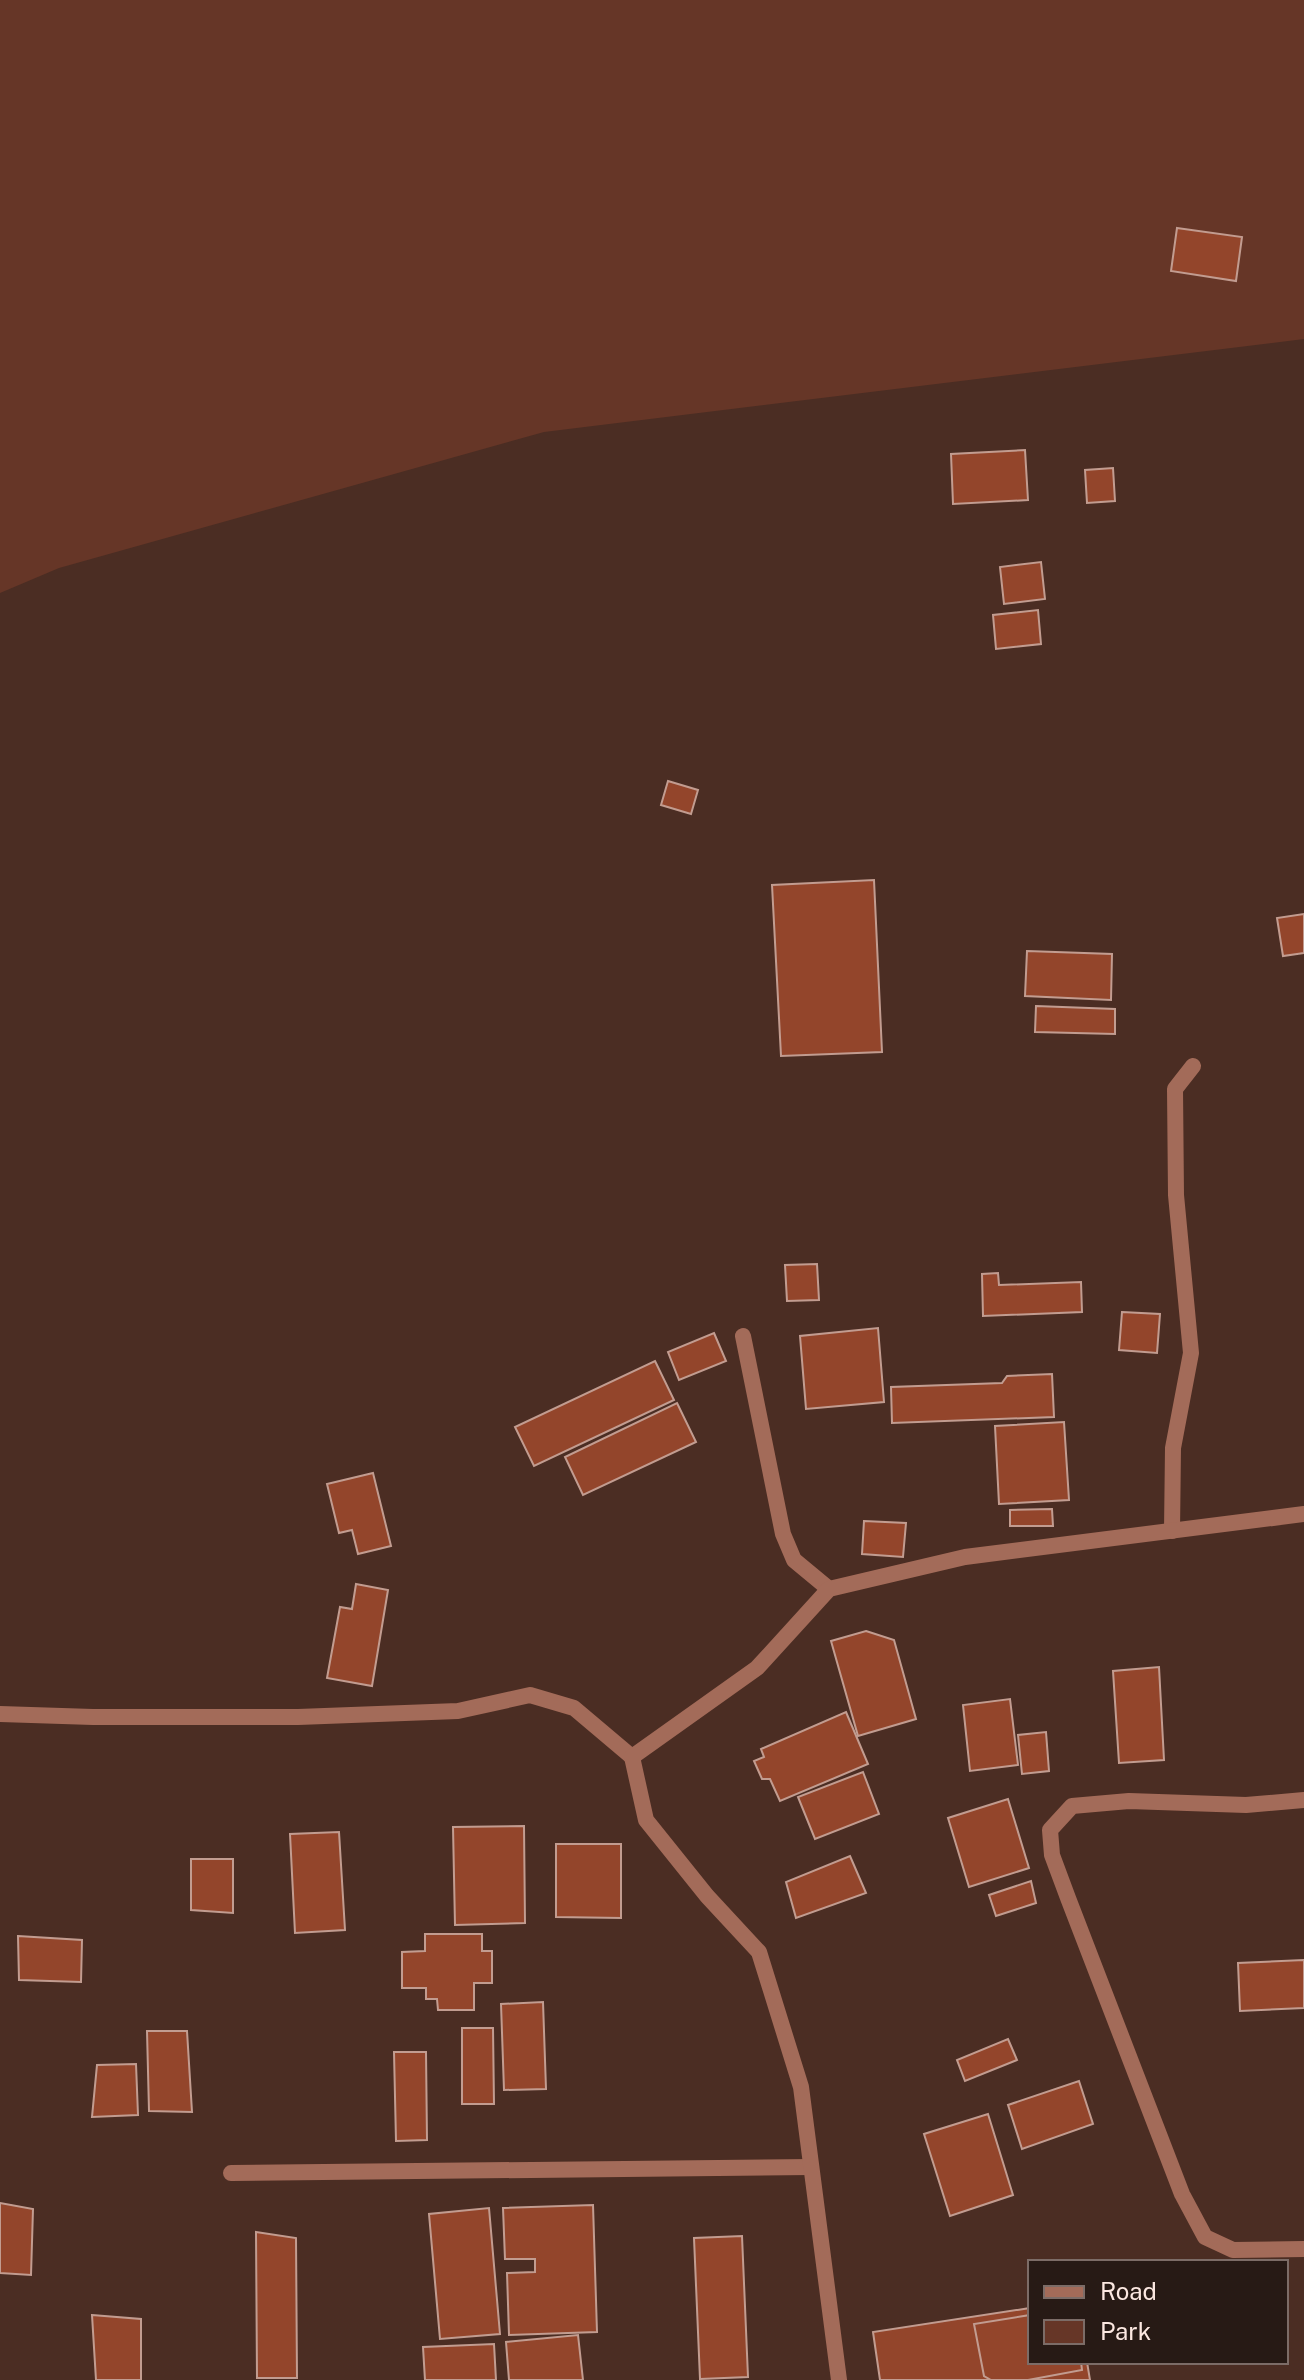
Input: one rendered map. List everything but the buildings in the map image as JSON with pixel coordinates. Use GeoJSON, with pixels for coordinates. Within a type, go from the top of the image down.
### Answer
{"type":"FeatureCollection","features":[{"type":"Feature","properties":{"kind":"street"},"geometry":{"type":"LineString","coordinates":[[1172,1531],[1173,1448],[1191,1353],[1176,1195],[1175,1089],[1193,1066]]}},
{"type":"Feature","properties":{"kind":"street"},"geometry":{"type":"LineString","coordinates":[[743,1336],[783,1534],[794,1560],[829,1589]]}},
{"type":"Feature","properties":{"kind":"street"},"geometry":{"type":"LineString","coordinates":[[632,1757],[757,1668],[829,1589],[965,1557],[1304,1514]]}},
{"type":"Feature","properties":{"kind":"street"},"geometry":{"type":"LineString","coordinates":[[0,1714],[298,1717],[444,1712],[530,1695],[574,1708],[632,1757],[646,1820],[707,1896],[759,1952],[801,2087],[839,2380]]}},
{"type":"Feature","properties":{"kind":"street"},"geometry":{"type":"LineString","coordinates":[[1304,1800],[1246,1805],[1129,1801],[1072,1806],[1050,1830],[1052,1855],[1068,1898],[1182,2194],[1205,2237],[1233,2250],[1304,2249]]}},
{"type":"Feature","properties":{"kind":"street"},"geometry":{"type":"LineString","coordinates":[[231,2173],[811,2167]]}},
{"type":"Feature","properties":{"kind":"green space"},"geometry":{"type":"Polygon","coordinates":[[[0,0],[1304,0],[1304,339],[544,432],[59,568],[0,593],[0,0]]]}}]}
